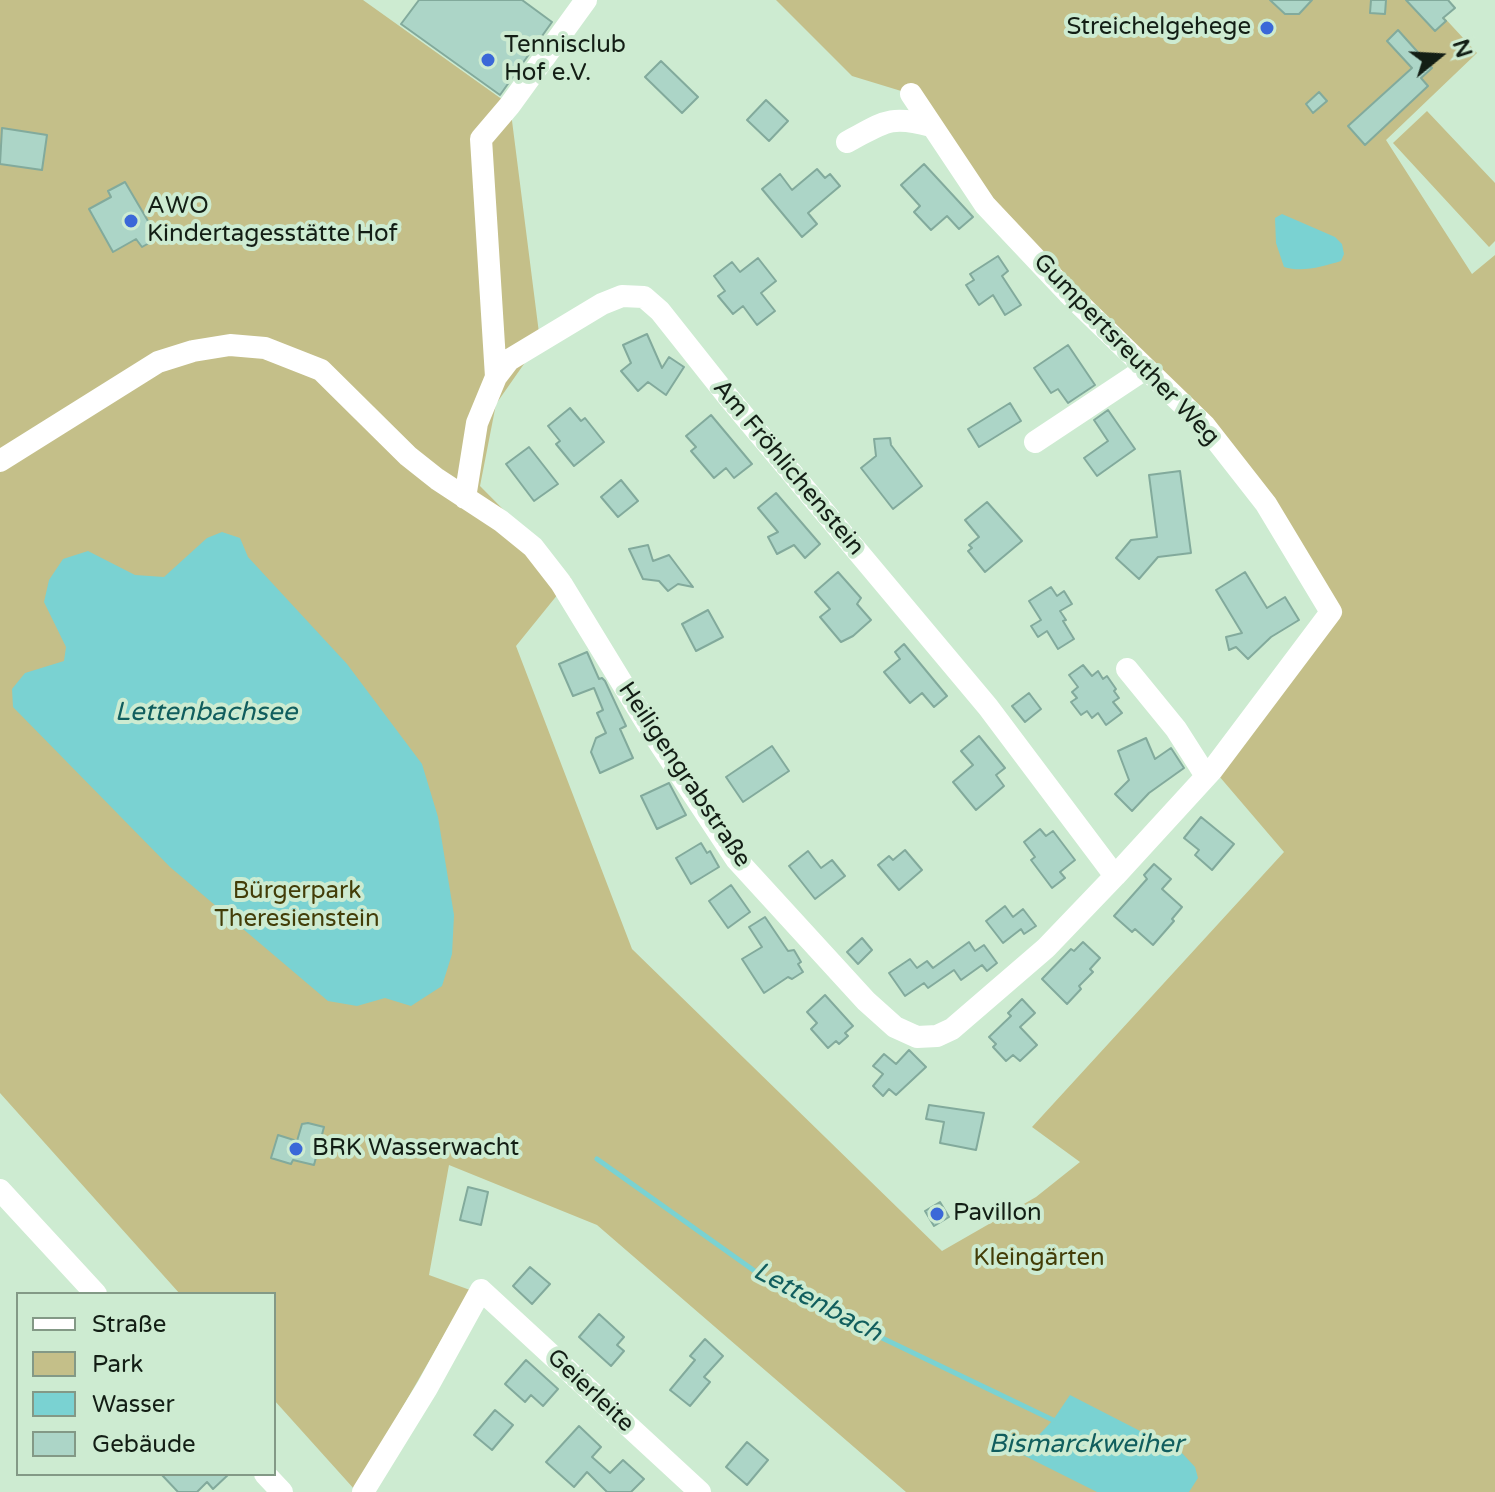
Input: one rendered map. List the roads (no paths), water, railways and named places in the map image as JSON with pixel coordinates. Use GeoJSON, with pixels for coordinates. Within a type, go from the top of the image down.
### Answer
{"type":"FeatureCollection","features":[{"type":"Feature","properties":{"kind":"street"},"geometry":{"type":"LineString","coordinates":[[496,377],[481,139],[510,105],[586,0]]}},
{"type":"Feature","properties":{"kind":"street","name":"Gumpertsreuther Weg"},"geometry":{"type":"LineString","coordinates":[[911,94],[985,205],[1205,426],[1266,504],[1331,612]]}},
{"type":"Feature","properties":{"kind":"street"},"geometry":{"type":"LineString","coordinates":[[847,142],[891,119],[907,119],[931,126]]}},
{"type":"Feature","properties":{"kind":"street","name":"Am Fröhlichenstein"},"geometry":{"type":"LineString","coordinates":[[465,498],[477,423],[496,377],[509,360],[602,304],[622,296],[644,297],[660,311],[988,707],[1115,876]]}},
{"type":"Feature","properties":{"kind":"street","name":"Heiligengrabstraße"},"geometry":{"type":"LineString","coordinates":[[0,461],[158,362],[193,351],[230,345],[265,348],[321,370],[408,456],[533,547],[561,583],[652,732],[736,859],[866,1001],[895,1027],[917,1037],[937,1036],[952,1029],[1046,948],[1206,776],[1331,612]]}},
{"type":"Feature","properties":{"kind":"street"},"geometry":{"type":"LineString","coordinates":[[1035,442],[1145,369]]}},
{"type":"Feature","properties":{"kind":"street"},"geometry":{"type":"LineString","coordinates":[[1127,669],[1176,729],[1206,776]]}},
{"type":"Feature","properties":{"kind":"street"},"geometry":{"type":"LineString","coordinates":[[0,1190],[94,1292]]}},
{"type":"Feature","properties":{"kind":"street","name":"Geierleite"},"geometry":{"type":"LineString","coordinates":[[363,1492],[427,1388],[481,1290],[700,1492]]}},
{"type":"Feature","properties":{"kind":"street"},"geometry":{"type":"LineString","coordinates":[[267,1476],[282,1492]]}},
{"type":"Feature","properties":{"kind":"water"},"geometry":{"type":"Polygon","coordinates":[[[1282,214],[1335,237],[1342,244],[1344,254],[1341,261],[1305,269],[1284,267],[1276,243],[1275,218],[1282,214]]]}},
{"type":"Feature","properties":{"kind":"water","name":"Lettenbachsee"},"geometry":{"type":"Polygon","coordinates":[[[222,532],[240,538],[248,557],[347,664],[422,764],[438,817],[454,915],[452,954],[442,986],[411,1006],[385,998],[357,1006],[328,1001],[170,867],[13,707],[12,689],[25,673],[64,661],[66,647],[44,602],[49,580],[63,559],[88,551],[135,575],[164,577],[207,538],[222,532]]]}},
{"type":"Feature","properties":{"kind":"water","name":"Bismarckweiher"},"geometry":{"type":"Polygon","coordinates":[[[1070,1395],[1181,1452],[1195,1467],[1198,1478],[1189,1492],[1097,1492],[1021,1454],[1053,1420],[1070,1395]]]}},
{"type":"Feature","properties":{"kind":"waterway","name":"Lettenbach"},"geometry":{"type":"LineString","coordinates":[[597,1159],[780,1289],[1053,1420]]}},
{"type":"Feature","properties":{"kind":"place","name":"Streichelgehege"},"geometry":{"type":"Point","coordinates":[1267,28]}},
{"type":"Feature","properties":{"kind":"place","name":"Tennisclub Hof e.V."},"geometry":{"type":"Point","coordinates":[488,60]}},
{"type":"Feature","properties":{"kind":"place","name":"AWO Kindertagesstätte Hof"},"geometry":{"type":"Point","coordinates":[131,221]}},
{"type":"Feature","properties":{"kind":"place","name":"BRK Wasserwacht"},"geometry":{"type":"Point","coordinates":[296,1149]}},
{"type":"Feature","properties":{"kind":"place","name":"Pavillon"},"geometry":{"type":"Point","coordinates":[937,1214]}},
{"type":"Feature","properties":{"kind":"park label","name":"Bürgerpark Theresienstein"},"geometry":{"type":"Point","coordinates":[297,906]}},
{"type":"Feature","properties":{"kind":"park label","name":"Kleingärten"},"geometry":{"type":"Point","coordinates":[1039,1259]}}]}
